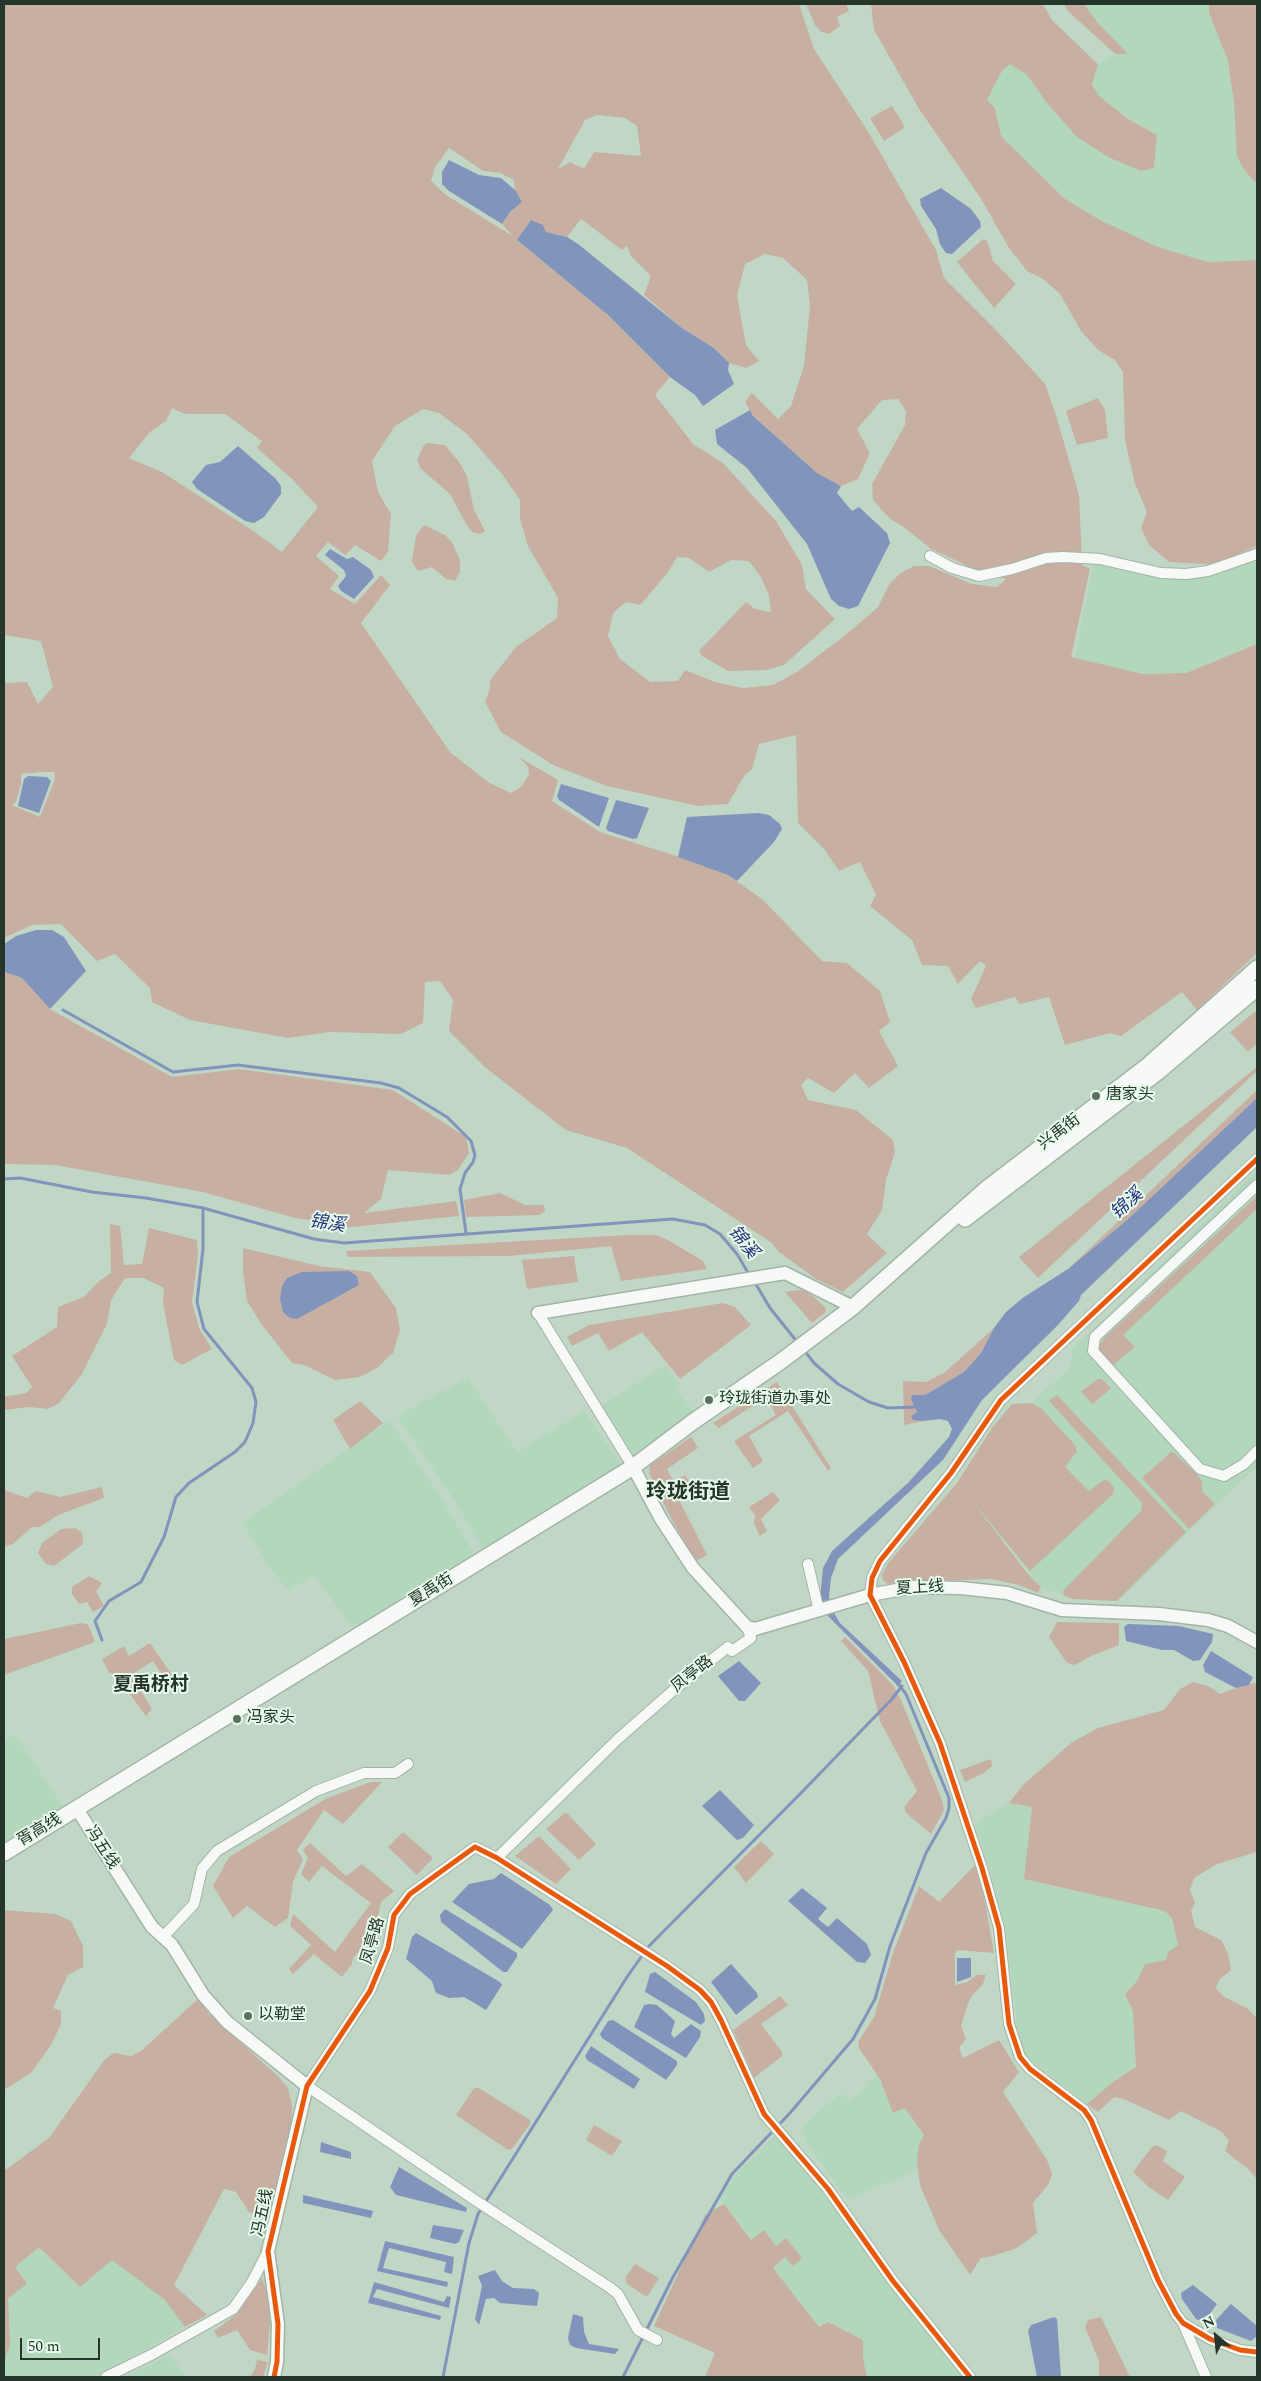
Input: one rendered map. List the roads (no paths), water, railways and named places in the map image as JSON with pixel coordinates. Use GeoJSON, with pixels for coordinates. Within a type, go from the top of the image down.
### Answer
{"type":"FeatureCollection","features":[{"type":"Feature","properties":{"kind":"main road","name":"兴禹街"},"geometry":{"type":"LineString","coordinates":[[853,1308],[986,1189],[1146,1067],[1257,968]]}},
{"type":"Feature","properties":{"kind":"main road","name":"兴禹街"},"geometry":{"type":"LineString","coordinates":[[908,1258],[992,1200],[1158,1072],[1257,988]]}},
{"type":"Feature","properties":{"kind":"main road","name":"夏禹街"},"geometry":{"type":"LineString","coordinates":[[76,1810],[633,1467],[694,1421],[780,1362],[853,1308]]}},
{"type":"Feature","properties":{"kind":"main road","name":"胥高线"},"geometry":{"type":"LineString","coordinates":[[4,1853],[76,1810]]}},
{"type":"Feature","properties":{"kind":"street"},"geometry":{"type":"LineString","coordinates":[[930,556],[952,568],[979,576],[1012,569],[1046,558],[1064,556],[1100,559],[1162,573],[1186,574],[1208,571],[1257,554]]}},
{"type":"Feature","properties":{"kind":"street"},"geometry":{"type":"LineString","coordinates":[[1206,2377],[1183,2323],[1176,2314],[1158,2280],[1091,2120],[1084,2110],[1030,2069],[1020,2057],[1009,2024],[999,1928],[982,1868],[940,1743],[904,1662],[870,1595],[872,1578],[880,1561],[951,1474],[1001,1400],[1257,1159]]}},
{"type":"Feature","properties":{"kind":"street"},"geometry":{"type":"LineString","coordinates":[[1257,1185],[1095,1337],[1093,1351],[1200,1469],[1224,1476],[1244,1464],[1257,1451]]}},
{"type":"Feature","properties":{"kind":"street"},"geometry":{"type":"LineString","coordinates":[[747,1627],[693,1568],[661,1519],[633,1467],[538,1313],[785,1273],[853,1308]]}},
{"type":"Feature","properties":{"kind":"street"},"geometry":{"type":"LineString","coordinates":[[808,1564],[819,1610]]}},
{"type":"Feature","properties":{"kind":"street","name":"夏上线"},"geometry":{"type":"LineString","coordinates":[[747,1627],[755,1629],[870,1595],[912,1587],[961,1588],[1008,1593],[1062,1610],[1159,1614],[1208,1620],[1228,1626],[1257,1642]]}},
{"type":"Feature","properties":{"kind":"street","name":"凤亭路"},"geometry":{"type":"LineString","coordinates":[[307,2086],[370,1991],[388,1948],[394,1915],[410,1894],[475,1847],[497,1858],[619,1738],[676,1688],[728,1647],[732,1651],[751,1638],[747,1627]]}},
{"type":"Feature","properties":{"kind":"street"},"geometry":{"type":"LineString","coordinates":[[163,1937],[194,1904],[202,1869],[217,1851],[316,1791],[364,1773],[395,1773],[408,1764]]}},
{"type":"Feature","properties":{"kind":"street","name":"冯五线"},"geometry":{"type":"LineString","coordinates":[[76,1810],[152,1927],[172,1945],[203,1995],[227,2022],[307,2086],[268,2251],[278,2324],[277,2362],[274,2377]]}},
{"type":"Feature","properties":{"kind":"street"},"geometry":{"type":"LineString","coordinates":[[497,1858],[667,1966],[700,1990],[711,2002],[764,2114],[828,2189],[893,2281],[970,2377]]}},
{"type":"Feature","properties":{"kind":"street"},"geometry":{"type":"LineString","coordinates":[[307,2086],[475,2200],[609,2287],[618,2294],[638,2330],[657,2340]]}},
{"type":"Feature","properties":{"kind":"street"},"geometry":{"type":"LineString","coordinates":[[106,2377],[153,2354],[233,2309],[252,2282],[268,2251]]}},
{"type":"Feature","properties":{"kind":"street"},"geometry":{"type":"LineString","coordinates":[[1183,2323],[1210,2339],[1240,2350],[1257,2352]]}},
{"type":"Feature","properties":{"kind":"water"},"geometry":{"type":"Polygon","coordinates":[[[449,160],[479,175],[501,178],[515,190],[522,202],[510,212],[502,224],[449,191],[442,184],[442,172],[449,160]]]}},
{"type":"Feature","properties":{"kind":"water"},"geometry":{"type":"Polygon","coordinates":[[[941,188],[971,209],[980,221],[981,227],[952,254],[946,253],[940,244],[936,229],[921,206],[920,199],[941,188]]]}},
{"type":"Feature","properties":{"kind":"water"},"geometry":{"type":"Polygon","coordinates":[[[531,220],[543,225],[546,232],[567,237],[578,244],[682,328],[714,348],[729,363],[728,370],[734,384],[703,406],[695,395],[670,377],[608,315],[517,240],[531,220]]]}},
{"type":"Feature","properties":{"kind":"water"},"geometry":{"type":"Polygon","coordinates":[[[750,410],[753,416],[817,473],[841,486],[837,493],[852,511],[859,507],[887,533],[890,543],[858,606],[849,609],[839,606],[831,599],[807,544],[747,468],[717,444],[715,430],[750,410]]]}},
{"type":"Feature","properties":{"kind":"water"},"geometry":{"type":"Polygon","coordinates":[[[238,446],[276,479],[281,486],[281,494],[264,517],[254,523],[245,521],[197,489],[192,482],[206,465],[220,462],[238,446]]]}},
{"type":"Feature","properties":{"kind":"water"},"geometry":{"type":"Polygon","coordinates":[[[330,549],[347,559],[353,557],[371,570],[374,577],[354,599],[341,591],[338,586],[346,576],[344,570],[325,555],[330,549]]]}},
{"type":"Feature","properties":{"kind":"water"},"geometry":{"type":"Polygon","coordinates":[[[28,776],[47,777],[51,781],[39,813],[18,806],[24,779],[28,776]]]}},
{"type":"Feature","properties":{"kind":"water"},"geometry":{"type":"Polygon","coordinates":[[[561,784],[609,798],[599,827],[559,800],[557,796],[561,784]]]}},
{"type":"Feature","properties":{"kind":"water"},"geometry":{"type":"Polygon","coordinates":[[[616,800],[649,808],[637,838],[633,839],[608,831],[606,828],[616,800]]]}},
{"type":"Feature","properties":{"kind":"water"},"geometry":{"type":"Polygon","coordinates":[[[759,813],[769,815],[780,824],[782,829],[774,842],[737,881],[728,875],[678,857],[687,817],[759,813]]]}},
{"type":"Feature","properties":{"kind":"water"},"geometry":{"type":"Polygon","coordinates":[[[36,930],[52,930],[64,937],[86,971],[50,1009],[22,978],[4,972],[4,944],[16,936],[36,930]]]}},
{"type":"Feature","properties":{"kind":"water"},"geometry":{"type":"Polygon","coordinates":[[[1257,1098],[1257,1127],[1081,1295],[1079,1301],[1058,1325],[982,1400],[943,1460],[838,1559],[831,1578],[829,1597],[834,1613],[840,1623],[902,1681],[898,1686],[828,1616],[820,1598],[823,1568],[832,1551],[908,1483],[949,1437],[952,1429],[948,1421],[940,1419],[913,1420],[911,1416],[917,1412],[911,1399],[912,1395],[925,1395],[964,1372],[981,1353],[994,1328],[1006,1312],[1024,1297],[1068,1269],[1127,1220],[1257,1098]]]}},
{"type":"Feature","properties":{"kind":"water"},"geometry":{"type":"Polygon","coordinates":[[[349,1271],[357,1276],[359,1285],[297,1319],[290,1318],[283,1312],[280,1299],[282,1286],[287,1278],[302,1272],[349,1271]]]}},
{"type":"Feature","properties":{"kind":"water"},"geometry":{"type":"Polygon","coordinates":[[[1128,1624],[1179,1626],[1213,1634],[1212,1642],[1200,1660],[1193,1661],[1174,1650],[1162,1650],[1126,1641],[1124,1627],[1128,1624]]]}},
{"type":"Feature","properties":{"kind":"water"},"geometry":{"type":"Polygon","coordinates":[[[1211,1651],[1253,1677],[1249,1685],[1236,1688],[1205,1672],[1203,1665],[1211,1651]]]}},
{"type":"Feature","properties":{"kind":"water"},"geometry":{"type":"Polygon","coordinates":[[[739,1661],[761,1683],[745,1701],[739,1701],[718,1676],[739,1661]]]}},
{"type":"Feature","properties":{"kind":"water"},"geometry":{"type":"Polygon","coordinates":[[[720,1790],[754,1825],[743,1838],[737,1840],[702,1806],[720,1790]]]}},
{"type":"Feature","properties":{"kind":"water"},"geometry":{"type":"Polygon","coordinates":[[[501,1873],[550,1905],[553,1910],[522,1949],[452,1902],[469,1884],[494,1879],[501,1873]]]}},
{"type":"Feature","properties":{"kind":"water"},"geometry":{"type":"Polygon","coordinates":[[[802,1888],[827,1908],[818,1919],[828,1927],[837,1918],[867,1944],[871,1955],[865,1963],[857,1962],[788,1901],[802,1888]]]}},
{"type":"Feature","properties":{"kind":"water"},"geometry":{"type":"Polygon","coordinates":[[[445,1909],[517,1953],[517,1957],[507,1972],[503,1972],[441,1922],[440,1915],[445,1909]]]}},
{"type":"Feature","properties":{"kind":"water"},"geometry":{"type":"Polygon","coordinates":[[[416,1933],[500,1982],[502,1985],[486,2010],[464,1997],[449,1998],[436,1993],[432,1981],[406,1959],[412,1937],[416,1933]]]}},
{"type":"Feature","properties":{"kind":"water"},"geometry":{"type":"Polygon","coordinates":[[[957,1958],[971,1958],[971,1977],[957,1982],[957,1958]]]}},
{"type":"Feature","properties":{"kind":"water"},"geometry":{"type":"Polygon","coordinates":[[[731,1964],[757,1993],[758,1997],[736,2015],[711,1982],[731,1964]]]}},
{"type":"Feature","properties":{"kind":"water"},"geometry":{"type":"Polygon","coordinates":[[[655,1972],[696,2002],[704,2014],[705,2021],[701,2025],[645,1992],[650,1974],[655,1972]]]}},
{"type":"Feature","properties":{"kind":"water"},"geometry":{"type":"Polygon","coordinates":[[[644,2005],[657,2005],[675,2021],[671,2034],[674,2038],[691,2024],[701,2031],[700,2037],[686,2058],[634,2027],[644,2005]]]}},
{"type":"Feature","properties":{"kind":"water"},"geometry":{"type":"Polygon","coordinates":[[[613,2020],[677,2061],[677,2065],[666,2080],[602,2038],[600,2034],[608,2021],[613,2020]]]}},
{"type":"Feature","properties":{"kind":"water"},"geometry":{"type":"Polygon","coordinates":[[[591,2046],[640,2079],[634,2089],[587,2060],[585,2056],[591,2046]]]}},
{"type":"Feature","properties":{"kind":"water"},"geometry":{"type":"Polygon","coordinates":[[[321,2142],[351,2152],[351,2159],[320,2152],[321,2142]]]}},
{"type":"Feature","properties":{"kind":"water"},"geometry":{"type":"Polygon","coordinates":[[[399,2167],[467,2208],[466,2212],[396,2195],[390,2187],[399,2167]]]}},
{"type":"Feature","properties":{"kind":"water"},"geometry":{"type":"Polygon","coordinates":[[[303,2195],[373,2211],[371,2218],[303,2203],[303,2195]]]}},
{"type":"Feature","properties":{"kind":"water"},"geometry":{"type":"Polygon","coordinates":[[[433,2225],[464,2230],[459,2242],[455,2244],[430,2238],[433,2225]]]}},
{"type":"Feature","properties":{"kind":"water"},"geometry":{"type":"Polygon","coordinates":[[[385,2241],[454,2257],[452,2274],[444,2272],[446,2262],[389,2248],[383,2268],[448,2282],[447,2287],[377,2271],[385,2241]]]}},
{"type":"Feature","properties":{"kind":"water"},"geometry":{"type":"Polygon","coordinates":[[[495,2270],[502,2281],[513,2288],[534,2289],[539,2293],[537,2306],[500,2303],[494,2298],[486,2299],[479,2325],[475,2319],[482,2286],[478,2276],[495,2270]]]}},
{"type":"Feature","properties":{"kind":"water"},"geometry":{"type":"Polygon","coordinates":[[[374,2282],[444,2302],[447,2296],[451,2297],[449,2308],[377,2289],[373,2297],[441,2316],[440,2320],[368,2303],[374,2282]]]}},
{"type":"Feature","properties":{"kind":"water"},"geometry":{"type":"Polygon","coordinates":[[[1193,2285],[1217,2304],[1204,2322],[1196,2319],[1182,2299],[1181,2293],[1193,2285]]]}},
{"type":"Feature","properties":{"kind":"water"},"geometry":{"type":"Polygon","coordinates":[[[1231,2304],[1257,2326],[1257,2336],[1251,2341],[1217,2328],[1216,2320],[1231,2304]]]}},
{"type":"Feature","properties":{"kind":"water"},"geometry":{"type":"Polygon","coordinates":[[[573,2314],[583,2317],[584,2332],[589,2344],[619,2349],[615,2354],[576,2348],[570,2345],[568,2338],[573,2314]]]}},
{"type":"Feature","properties":{"kind":"water"},"geometry":{"type":"Polygon","coordinates":[[[1054,2317],[1057,2319],[1061,2377],[1037,2377],[1028,2331],[1031,2325],[1054,2317]]]}},
{"type":"Feature","properties":{"kind":"waterway"},"geometry":{"type":"LineString","coordinates":[[63,1010],[173,1072],[238,1065],[381,1083],[399,1088],[447,1117],[471,1141],[475,1155],[473,1162],[465,1173],[460,1189],[466,1233]]}},
{"type":"Feature","properties":{"kind":"waterway","name":"锦溪"},"geometry":{"type":"LineString","coordinates":[[4,1179],[20,1178],[92,1192],[146,1198],[203,1208],[314,1239],[344,1243],[673,1219],[705,1225],[720,1234],[737,1254],[750,1276]]}},
{"type":"Feature","properties":{"kind":"waterway"},"geometry":{"type":"LineString","coordinates":[[102,1640],[95,1621],[109,1601],[141,1582],[164,1537],[176,1497],[189,1483],[235,1452],[245,1442],[253,1423],[256,1402],[252,1388],[204,1329],[197,1302],[203,1249],[203,1208]]}},
{"type":"Feature","properties":{"kind":"waterway","name":"锦溪"},"geometry":{"type":"LineString","coordinates":[[754,1281],[770,1308],[798,1343]]}},
{"type":"Feature","properties":{"kind":"waterway","name":"锦溪"},"geometry":{"type":"LineString","coordinates":[[804,1350],[814,1363],[838,1384],[869,1402],[888,1408],[917,1407]]}},
{"type":"Feature","properties":{"kind":"waterway"},"geometry":{"type":"LineString","coordinates":[[623,2377],[673,2277],[732,2174],[790,2113],[853,2039],[875,1999],[890,1946],[926,1853],[946,1818],[949,1798],[906,1694],[896,1681]]}},
{"type":"Feature","properties":{"kind":"waterway"},"geometry":{"type":"LineString","coordinates":[[443,2377],[469,2243],[478,2214],[627,1977],[649,1946],[800,1794],[892,1699],[902,1686]]}},
{"type":"Feature","properties":{"kind":"place","name":"唐家头"},"geometry":{"type":"Point","coordinates":[1096,1096]}},
{"type":"Feature","properties":{"kind":"place","name":"玲珑街道办事处"},"geometry":{"type":"Point","coordinates":[709,1400]}},
{"type":"Feature","properties":{"kind":"place","name":"冯家头"},"geometry":{"type":"Point","coordinates":[237,1719]}},
{"type":"Feature","properties":{"kind":"place","name":"以勒堂"},"geometry":{"type":"Point","coordinates":[248,2016]}},
{"type":"Feature","properties":{"kind":"district","name":"玲珑街道"},"geometry":{"type":"Point","coordinates":[688,1494]}},
{"type":"Feature","properties":{"kind":"district","name":"夏禹桥村"},"geometry":{"type":"Point","coordinates":[151,1686]}}]}
